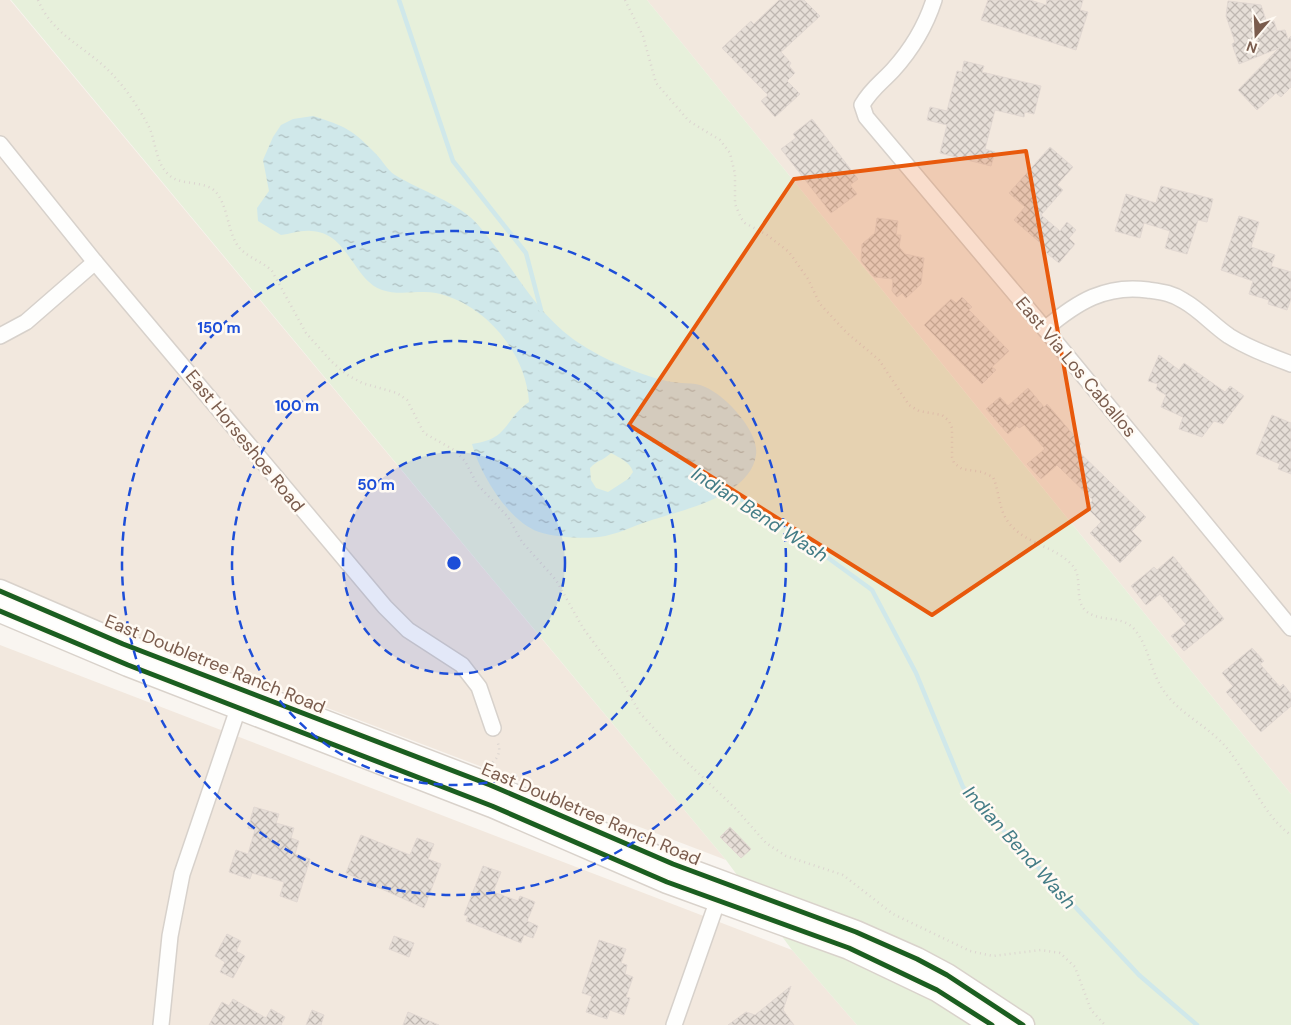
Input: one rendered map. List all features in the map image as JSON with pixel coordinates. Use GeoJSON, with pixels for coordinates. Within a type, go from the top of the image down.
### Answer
{"type":"FeatureCollection","features":[{"type":"Feature","properties":{"kind":"main road","name":"East Doubletree Ranch Road"},"geometry":{"type":"LineString","coordinates":[[0,591],[120,652]]}},
{"type":"Feature","properties":{"kind":"main road","name":"East Doubletree Ranch Road"},"geometry":{"type":"LineString","coordinates":[[0,611],[120,652],[631,847],[721,892],[910,976],[938,990],[992,1025]]}},
{"type":"Feature","properties":{"kind":"main road","name":"East Doubletree Ranch Road"},"geometry":{"type":"LineString","coordinates":[[242,699],[464,776],[487,793]]}},
{"type":"Feature","properties":{"kind":"main road","name":"East Doubletree Ranch Road"},"geometry":{"type":"LineString","coordinates":[[721,892],[856,932],[917,958],[976,992],[1023,1025]]}},
{"type":"Feature","properties":{"kind":"street","name":"East Via Los Caballos"},"geometry":{"type":"LineString","coordinates":[[934,0],[915,44],[892,72],[870,91],[862,105],[866,116],[1046,329],[1291,628]]}},
{"type":"Feature","properties":{"kind":"street","name":"East Horseshoe Road"},"geometry":{"type":"LineString","coordinates":[[0,144],[95,262],[385,607],[408,630],[462,666],[480,687],[493,728]]}},
{"type":"Feature","properties":{"kind":"street"},"geometry":{"type":"LineString","coordinates":[[0,336],[26,322],[95,262]]}},
{"type":"Feature","properties":{"kind":"street"},"geometry":{"type":"LineString","coordinates":[[1046,329],[1062,314],[1092,296],[1128,287],[1170,293],[1185,301],[1235,340],[1251,349],[1291,364]]}},
{"type":"Feature","properties":{"kind":"street"},"geometry":{"type":"LineString","coordinates":[[161,1025],[170,936],[182,874],[242,699]]}},
{"type":"Feature","properties":{"kind":"street"},"geometry":{"type":"LineString","coordinates":[[674,1025],[721,892]]}},
{"type":"Feature","properties":{"kind":"path"},"geometry":{"type":"LineString","coordinates":[[38,0],[50,20],[62,34],[101,63],[126,92],[148,125],[162,165],[168,175],[212,189],[218,196],[236,242],[242,250],[265,264],[272,271],[306,333],[331,362],[362,383],[397,393],[407,400],[424,433],[454,450],[465,461],[478,484],[508,517],[522,542],[556,580],[583,628],[618,675],[640,713],[668,744],[736,809],[766,843],[786,856],[843,874],[893,914],[970,951],[993,956],[1041,950],[1060,953],[1075,967],[1091,1010],[1105,1025]]}},
{"type":"Feature","properties":{"kind":"path"},"geometry":{"type":"LineString","coordinates":[[625,0],[643,36],[656,82],[689,122],[720,140],[730,153],[735,174],[735,204],[745,223],[767,235],[789,252],[808,279],[820,304],[846,332],[879,360],[909,405],[914,409],[942,415],[950,421],[954,463],[962,469],[989,474],[993,477],[1001,510],[1009,523],[1026,538],[1057,554],[1073,565],[1079,578],[1080,599],[1085,610],[1092,614],[1115,618],[1131,625],[1144,645],[1164,692],[1176,705],[1211,732],[1228,749],[1248,776],[1273,819],[1291,835]]}},
{"type":"Feature","properties":{"kind":"path"},"geometry":{"type":"LineString","coordinates":[[464,776],[490,766],[498,758],[500,749],[493,728]]}},
{"type":"Feature","properties":{"kind":"highlighted area"},"geometry":{"type":"Polygon","coordinates":[[[1026,151],[1089,509],[932,615],[629,425],[794,179],[1026,151]]]}},
{"type":"Feature","properties":{"kind":"shaded area"},"geometry":{"type":"Polygon","coordinates":[[[0,0],[10,0],[726,860],[0,583],[0,0]]]}},
{"type":"Feature","properties":{"kind":"shaded area"},"geometry":{"type":"Polygon","coordinates":[[[647,0],[1291,0],[1291,794],[901,313],[647,0]]]}},
{"type":"Feature","properties":{"kind":"shaded area"},"geometry":{"type":"Polygon","coordinates":[[[0,645],[792,950],[857,1025],[0,1025],[0,645]]]}},
{"type":"Feature","properties":{"kind":"green space"},"geometry":{"type":"Polygon","coordinates":[[[11,0],[647,0],[1291,794],[1291,1025],[857,1025],[792,950],[726,860],[11,0]]]}},
{"type":"Feature","properties":{"kind":"water"},"geometry":{"type":"Polygon","coordinates":[[[313,116],[348,130],[368,146],[395,175],[451,204],[471,218],[491,240],[523,286],[546,314],[582,345],[616,363],[641,373],[677,383],[700,385],[719,395],[738,413],[752,435],[756,445],[756,455],[751,469],[741,481],[712,500],[605,536],[593,538],[545,534],[517,518],[497,495],[481,469],[472,444],[493,438],[500,433],[514,415],[529,402],[526,383],[520,365],[511,348],[499,332],[470,307],[454,299],[429,292],[389,292],[372,285],[342,247],[334,239],[323,233],[307,231],[281,235],[258,221],[257,208],[269,191],[263,160],[273,137],[281,125],[293,119],[313,116]],[[611,453],[590,468],[591,480],[596,488],[608,492],[628,479],[633,472],[627,463],[611,453]]]}},
{"type":"Feature","properties":{"kind":"building"},"geometry":{"type":"Polygon","coordinates":[[[779,0],[804,0],[820,16],[781,52],[791,63],[789,66],[795,73],[787,81],[800,94],[775,117],[761,101],[768,95],[722,48],[751,21],[754,24],[779,0]]]}},
{"type":"Feature","properties":{"kind":"building"},"geometry":{"type":"Polygon","coordinates":[[[988,0],[1030,0],[1046,5],[1047,0],[1083,0],[1080,10],[1088,12],[1076,50],[981,20],[988,0]]]}},
{"type":"Feature","properties":{"kind":"building"},"geometry":{"type":"Polygon","coordinates":[[[1228,1],[1261,5],[1267,23],[1274,21],[1277,31],[1285,30],[1288,39],[1291,36],[1291,87],[1281,97],[1276,93],[1257,110],[1238,90],[1279,48],[1239,64],[1232,44],[1235,42],[1226,16],[1228,1]]]}},
{"type":"Feature","properties":{"kind":"building"},"geometry":{"type":"Polygon","coordinates":[[[964,61],[984,66],[982,72],[1041,86],[1034,114],[1025,112],[1024,117],[995,110],[985,149],[995,152],[991,166],[940,153],[947,125],[927,120],[930,107],[947,111],[957,71],[962,72],[964,61]]]}},
{"type":"Feature","properties":{"kind":"building"},"geometry":{"type":"Polygon","coordinates":[[[812,119],[858,179],[850,185],[857,194],[831,213],[781,149],[796,138],[793,134],[812,119]]]}},
{"type":"Feature","properties":{"kind":"building"},"geometry":{"type":"Polygon","coordinates":[[[1050,147],[1073,167],[1057,185],[1063,190],[1041,215],[1060,231],[1067,222],[1076,230],[1069,238],[1075,244],[1059,263],[1043,250],[1045,247],[1014,220],[1025,207],[1009,193],[1050,147]]]}},
{"type":"Feature","properties":{"kind":"building"},"geometry":{"type":"Polygon","coordinates":[[[1161,186],[1213,199],[1207,222],[1198,220],[1187,254],[1165,248],[1170,231],[1144,223],[1140,238],[1115,231],[1126,194],[1156,203],[1161,186]]]}},
{"type":"Feature","properties":{"kind":"building"},"geometry":{"type":"Polygon","coordinates":[[[1239,216],[1259,222],[1251,247],[1275,255],[1271,266],[1291,272],[1291,299],[1287,310],[1268,304],[1269,300],[1249,294],[1253,281],[1221,270],[1239,216]]]}},
{"type":"Feature","properties":{"kind":"building"},"geometry":{"type":"Polygon","coordinates":[[[877,218],[898,221],[896,235],[901,235],[899,247],[905,254],[924,258],[921,284],[906,298],[902,293],[897,297],[892,291],[893,279],[874,277],[861,261],[862,244],[875,233],[877,218]]]}},
{"type":"Feature","properties":{"kind":"building"},"geometry":{"type":"Polygon","coordinates":[[[962,297],[972,307],[969,310],[1009,351],[992,367],[996,370],[982,384],[924,325],[951,299],[956,303],[962,297]]]}},
{"type":"Feature","properties":{"kind":"building"},"geometry":{"type":"Polygon","coordinates":[[[1159,355],[1179,370],[1184,363],[1225,392],[1230,386],[1244,396],[1223,424],[1214,421],[1202,437],[1179,429],[1183,417],[1161,407],[1166,395],[1156,389],[1158,384],[1148,381],[1159,355]]]}},
{"type":"Feature","properties":{"kind":"building"},"geometry":{"type":"Polygon","coordinates":[[[1028,388],[1044,407],[1047,404],[1081,444],[1076,449],[1146,517],[1132,531],[1142,541],[1120,563],[1090,533],[1101,522],[1086,507],[1093,500],[1057,465],[1041,479],[1027,464],[1045,449],[1024,425],[1019,428],[1017,426],[1008,434],[986,409],[1000,397],[1008,406],[1028,388]]]}},
{"type":"Feature","properties":{"kind":"building"},"geometry":{"type":"Polygon","coordinates":[[[1272,415],[1291,423],[1291,474],[1278,469],[1280,464],[1256,454],[1272,415]]]}},
{"type":"Feature","properties":{"kind":"building"},"geometry":{"type":"Polygon","coordinates":[[[1173,556],[1224,619],[1184,651],[1171,636],[1186,624],[1160,594],[1146,605],[1131,586],[1154,567],[1157,570],[1173,556]]]}},
{"type":"Feature","properties":{"kind":"building"},"geometry":{"type":"Polygon","coordinates":[[[1252,648],[1264,661],[1260,664],[1280,687],[1283,684],[1291,694],[1291,706],[1261,732],[1226,692],[1233,686],[1222,673],[1252,648]]]}},
{"type":"Feature","properties":{"kind":"building"},"geometry":{"type":"Polygon","coordinates":[[[254,807],[279,814],[276,823],[294,828],[291,838],[299,841],[295,854],[310,859],[297,902],[280,896],[284,882],[252,873],[250,879],[229,872],[236,850],[248,854],[255,830],[248,828],[254,807]]]}},
{"type":"Feature","properties":{"kind":"building"},"geometry":{"type":"Polygon","coordinates":[[[730,827],[751,849],[741,858],[720,837],[730,827]]]}},
{"type":"Feature","properties":{"kind":"building"},"geometry":{"type":"Polygon","coordinates":[[[361,835],[410,855],[417,838],[434,844],[428,859],[441,864],[424,908],[346,873],[361,835]]]}},
{"type":"Feature","properties":{"kind":"building"},"geometry":{"type":"Polygon","coordinates":[[[483,866],[501,872],[493,892],[518,901],[520,896],[535,902],[527,921],[538,926],[533,938],[524,935],[521,943],[466,921],[468,916],[464,915],[483,866]]]}},
{"type":"Feature","properties":{"kind":"building"},"geometry":{"type":"Polygon","coordinates":[[[227,934],[241,941],[236,951],[245,956],[233,978],[220,972],[225,962],[215,956],[227,934]]]}},
{"type":"Feature","properties":{"kind":"building"},"geometry":{"type":"Polygon","coordinates":[[[394,936],[414,943],[409,957],[389,949],[394,936]]]}},
{"type":"Feature","properties":{"kind":"building"},"geometry":{"type":"Polygon","coordinates":[[[599,940],[626,949],[621,963],[627,965],[625,974],[633,977],[626,997],[630,998],[624,1015],[610,1010],[607,1019],[586,1012],[592,996],[582,993],[599,940]]]}},
{"type":"Feature","properties":{"kind":"building"},"geometry":{"type":"Polygon","coordinates":[[[791,986],[783,1010],[794,1025],[728,1025],[746,1012],[755,1015],[791,986]]]}},
{"type":"Feature","properties":{"kind":"building"},"geometry":{"type":"Polygon","coordinates":[[[233,999],[266,1018],[271,1009],[285,1017],[281,1025],[209,1025],[222,1002],[229,1006],[233,999]]]}},
{"type":"Feature","properties":{"kind":"building"},"geometry":{"type":"Polygon","coordinates":[[[312,1010],[324,1015],[321,1025],[306,1025],[312,1010]]]}},
{"type":"Feature","properties":{"kind":"building"},"geometry":{"type":"Polygon","coordinates":[[[408,1012],[439,1025],[403,1025],[408,1012]]]}},
{"type":"Feature","properties":{"kind":"waterway","name":"Indian Bend Wash"},"geometry":{"type":"LineString","coordinates":[[399,0],[453,161],[526,253],[541,310]]}},
{"type":"Feature","properties":{"kind":"waterway","name":"Indian Bend Wash"},"geometry":{"type":"LineString","coordinates":[[721,488],[772,517],[872,590],[916,673],[963,787],[1139,975],[1197,1025]]}},
{"type":"Feature","properties":{"kind":"cycle path"},"geometry":{"type":"LineString","coordinates":[[0,591],[123,644],[490,785],[673,864],[856,932],[917,959],[947,975],[1023,1025]]}},
{"type":"Feature","properties":{"kind":"cycle path"},"geometry":{"type":"LineString","coordinates":[[0,611],[128,665],[492,806],[667,882],[849,948],[937,990],[992,1025]]}}]}
